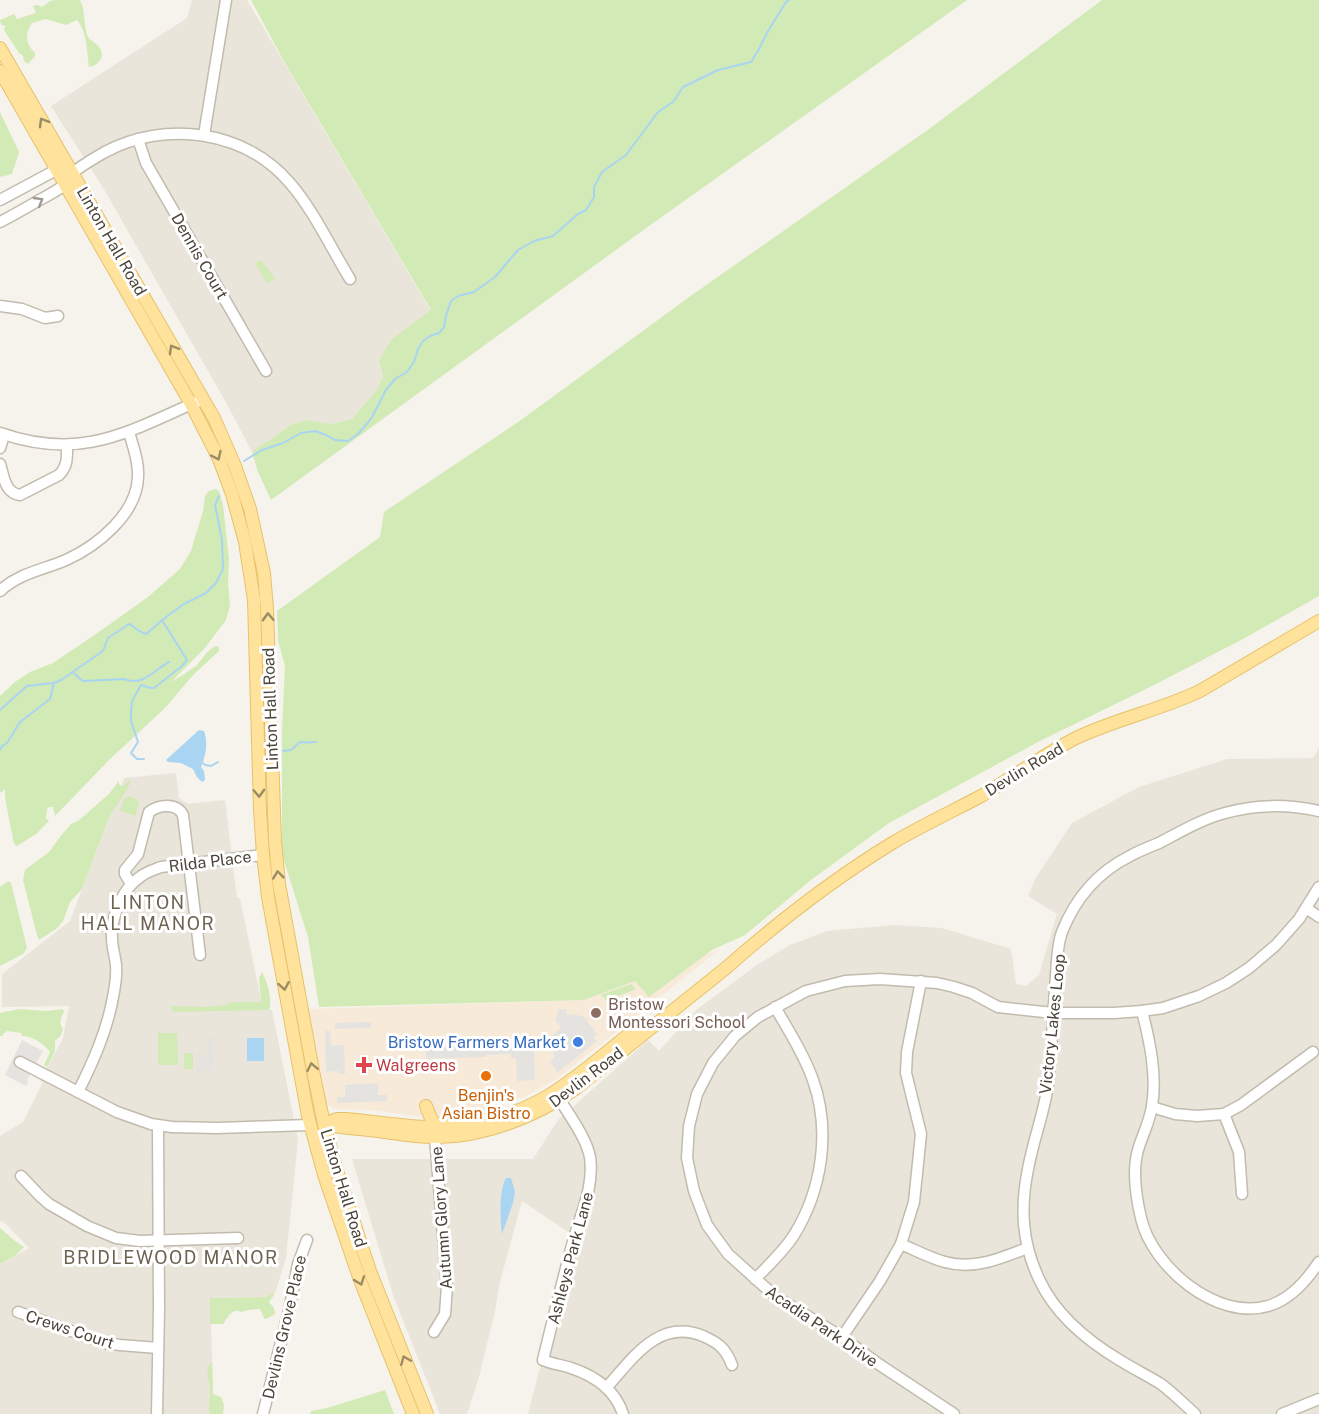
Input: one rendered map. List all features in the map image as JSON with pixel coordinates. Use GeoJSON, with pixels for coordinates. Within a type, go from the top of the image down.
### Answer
{"type":"FeatureCollection","features":[{"type":"Feature","properties":{"kind":"main road","name":"Linton Hall Road"},"geometry":{"type":"LineString","coordinates":[[0,48],[72,173],[197,402],[232,494],[245,542],[254,600],[259,799],[263,855],[270,907],[310,1125],[324,1175],[360,1280],[413,1414]]}},
{"type":"Feature","properties":{"kind":"main road","name":"Linton Hall Road"},"geometry":{"type":"LineString","coordinates":[[0,71],[64,185],[197,402],[214,418],[243,486],[264,573],[275,841],[279,884],[300,1008],[324,1124],[336,1168],[370,1271],[427,1414]]}},
{"type":"Feature","properties":{"kind":"main road","name":"Devlin Road"},"geometry":{"type":"LineString","coordinates":[[310,1125],[345,1119],[410,1126],[461,1135],[530,1115],[557,1096],[706,974],[747,949],[859,864],[916,829],[982,795],[1074,740],[1110,724],[1162,707],[1200,691],[1319,621]]}},
{"type":"Feature","properties":{"kind":"main road"},"geometry":{"type":"LineString","coordinates":[[410,1126],[420,1119],[426,1106],[438,1132]]}},
{"type":"Feature","properties":{"kind":"main road","name":"Devlin Road"},"geometry":{"type":"LineString","coordinates":[[324,1124],[339,1128],[404,1135],[438,1132]]}},
{"type":"Feature","properties":{"kind":"street"},"geometry":{"type":"LineString","coordinates":[[204,135],[226,0]]}},
{"type":"Feature","properties":{"kind":"street"},"geometry":{"type":"LineString","coordinates":[[0,222],[64,185],[72,173],[105,152],[138,139],[185,133],[204,135],[244,148],[284,177],[311,211],[350,279]]}},
{"type":"Feature","properties":{"kind":"street","name":"Dennis Court"},"geometry":{"type":"LineString","coordinates":[[138,139],[146,163],[266,372]]}},
{"type":"Feature","properties":{"kind":"street"},"geometry":{"type":"LineString","coordinates":[[0,200],[56,170],[72,173]]}},
{"type":"Feature","properties":{"kind":"street"},"geometry":{"type":"LineString","coordinates":[[0,306],[22,309],[45,318],[58,316]]}},
{"type":"Feature","properties":{"kind":"street"},"geometry":{"type":"LineString","coordinates":[[0,448],[2,434],[28,441],[67,445],[97,442],[129,432],[197,402]]}},
{"type":"Feature","properties":{"kind":"street"},"geometry":{"type":"LineString","coordinates":[[0,591],[22,575],[54,565],[78,554],[111,529],[122,517],[133,500],[138,479],[136,455],[129,432]]}},
{"type":"Feature","properties":{"kind":"street"},"geometry":{"type":"LineString","coordinates":[[0,464],[9,490],[15,495],[20,495],[59,475],[66,466],[67,445]]}},
{"type":"Feature","properties":{"kind":"street"},"geometry":{"type":"LineString","coordinates":[[78,1092],[98,1051],[110,1014],[116,975],[112,926],[131,884],[125,870],[138,854],[149,812],[155,808],[174,806],[182,811],[200,955]]}},
{"type":"Feature","properties":{"kind":"street","name":"Victory Lakes Loop"},"geometry":{"type":"LineString","coordinates":[[1195,1414],[1160,1384],[1092,1342],[1072,1324],[1053,1302],[1040,1281],[1027,1248],[1024,1232],[1024,1201],[1028,1170],[1048,1086],[1061,934],[1072,910],[1084,892],[1104,872],[1129,856],[1196,824],[1223,813],[1249,807],[1297,806],[1319,811]]}},
{"type":"Feature","properties":{"kind":"street","name":"Rilda Place"},"geometry":{"type":"LineString","coordinates":[[131,884],[149,871],[161,867],[263,855]]}},
{"type":"Feature","properties":{"kind":"street","name":"Acadia Park Drive"},"geometry":{"type":"LineString","coordinates":[[954,1414],[842,1338],[776,1297],[728,1254],[707,1225],[694,1191],[687,1158],[689,1126],[697,1094],[713,1063],[735,1036],[758,1017],[806,991],[845,981],[880,979],[921,981],[972,993],[998,1007],[1053,1013],[1142,1011],[1163,1008],[1199,996],[1250,968],[1276,945],[1306,908],[1319,887]]}},
{"type":"Feature","properties":{"kind":"street"},"geometry":{"type":"LineString","coordinates":[[1306,908],[1319,917]]}},
{"type":"Feature","properties":{"kind":"street"},"geometry":{"type":"LineString","coordinates":[[842,1338],[880,1281],[901,1244],[914,1202],[921,1134],[906,1073],[907,1052],[921,981]]}},
{"type":"Feature","properties":{"kind":"street"},"geometry":{"type":"LineString","coordinates":[[754,1279],[794,1236],[808,1208],[819,1175],[822,1146],[821,1115],[813,1081],[794,1039],[775,1007]]}},
{"type":"Feature","properties":{"kind":"street"},"geometry":{"type":"LineString","coordinates":[[1142,1011],[1150,1042],[1153,1077],[1152,1107],[1137,1153],[1135,1176],[1142,1220],[1159,1256],[1175,1274],[1190,1286],[1226,1306],[1246,1309],[1269,1306],[1290,1295],[1306,1281],[1319,1262]]}},
{"type":"Feature","properties":{"kind":"street"},"geometry":{"type":"LineString","coordinates":[[1152,1107],[1175,1114],[1197,1116],[1224,1114],[1241,1105],[1313,1052]]}},
{"type":"Feature","properties":{"kind":"street"},"geometry":{"type":"LineString","coordinates":[[20,1062],[136,1120],[158,1126],[216,1128],[310,1125]]}},
{"type":"Feature","properties":{"kind":"street","name":"Ashleys Park Lane"},"geometry":{"type":"LineString","coordinates":[[557,1096],[590,1155],[590,1181],[587,1200],[574,1236],[543,1360],[571,1368],[607,1387]]}},
{"type":"Feature","properties":{"kind":"street"},"geometry":{"type":"LineString","coordinates":[[1224,1114],[1239,1152],[1242,1194]]}},
{"type":"Feature","properties":{"kind":"street"},"geometry":{"type":"LineString","coordinates":[[156,1414],[158,1126]]}},
{"type":"Feature","properties":{"kind":"street","name":"Autumn Glory Lane"},"geometry":{"type":"LineString","coordinates":[[434,1332],[445,1314],[447,1286],[438,1132]]}},
{"type":"Feature","properties":{"kind":"street"},"geometry":{"type":"LineString","coordinates":[[21,1176],[49,1204],[104,1233],[129,1240],[238,1238]]}},
{"type":"Feature","properties":{"kind":"street","name":"Devlins Grove Place"},"geometry":{"type":"LineString","coordinates":[[263,1414],[298,1264],[307,1240]]}},
{"type":"Feature","properties":{"kind":"street"},"geometry":{"type":"LineString","coordinates":[[901,1244],[944,1262],[961,1265],[980,1264],[1027,1248]]}},
{"type":"Feature","properties":{"kind":"street","name":"Crews Court"},"geometry":{"type":"LineString","coordinates":[[18,1312],[105,1343],[158,1348]]}},
{"type":"Feature","properties":{"kind":"street"},"geometry":{"type":"LineString","coordinates":[[623,1414],[614,1395],[607,1387],[631,1359],[661,1335],[679,1331],[700,1335],[717,1343],[727,1353],[732,1365]]}},
{"type":"Feature","properties":{"kind":"street"},"geometry":{"type":"LineString","coordinates":[[1282,1414],[1319,1399]]}},
{"type":"Feature","properties":{"kind":"shaded area"},"geometry":{"type":"Polygon","coordinates":[[[192,0],[247,0],[431,311],[379,360],[383,376],[376,391],[352,419],[331,424],[306,420],[292,424],[252,452],[102,186],[51,106],[187,18],[192,0]]]}},
{"type":"Feature","properties":{"kind":"shaded area"},"geometry":{"type":"Polygon","coordinates":[[[1319,748],[1319,1414],[528,1414],[574,1236],[522,1201],[500,1282],[479,1377],[467,1414],[440,1414],[393,1295],[352,1159],[533,1159],[558,1120],[648,1040],[659,1051],[696,1010],[758,964],[790,945],[827,931],[894,925],[942,928],[1011,949],[1016,984],[1026,986],[1039,975],[1057,914],[1028,896],[1035,879],[1072,823],[1139,787],[1227,759],[1313,758],[1319,748]]]}},
{"type":"Feature","properties":{"kind":"shaded area"},"geometry":{"type":"Polygon","coordinates":[[[176,773],[179,798],[188,804],[225,800],[237,898],[240,898],[263,1009],[272,1010],[298,1140],[286,1258],[276,1291],[266,1297],[210,1298],[214,1414],[0,1414],[0,1264],[29,1248],[4,1222],[0,1221],[0,1136],[23,1122],[43,1082],[40,1081],[63,1038],[69,1006],[2,1007],[2,974],[70,921],[124,778],[176,773]]]}},
{"type":"Feature","properties":{"kind":"shaded area"},"geometry":{"type":"Polygon","coordinates":[[[720,949],[558,1078],[526,1096],[477,1112],[437,1117],[370,1110],[333,1109],[327,1104],[309,1009],[584,1000],[720,949]]]}},
{"type":"Feature","properties":{"kind":"shaded area"},"geometry":{"type":"Polygon","coordinates":[[[558,1009],[566,1009],[567,1014],[584,1017],[597,1034],[593,1037],[597,1041],[557,1073],[550,1061],[555,1057],[554,1051],[547,1039],[560,1029],[559,1023],[556,1023],[558,1009]]]}},
{"type":"Feature","properties":{"kind":"shaded area"},"geometry":{"type":"Polygon","coordinates":[[[371,1022],[371,1028],[335,1029],[335,1023],[371,1022]]]}},
{"type":"Feature","properties":{"kind":"shaded area"},"geometry":{"type":"Polygon","coordinates":[[[325,1031],[330,1031],[331,1046],[344,1045],[345,1074],[339,1074],[339,1071],[326,1072],[325,1031]]]}},
{"type":"Feature","properties":{"kind":"shaded area"},"geometry":{"type":"Polygon","coordinates":[[[208,1037],[213,1037],[214,1070],[196,1072],[196,1055],[208,1055],[208,1037]]]}},
{"type":"Feature","properties":{"kind":"shaded area"},"geometry":{"type":"Polygon","coordinates":[[[22,1040],[43,1051],[26,1086],[5,1075],[22,1040]]]}},
{"type":"Feature","properties":{"kind":"shaded area"},"geometry":{"type":"Polygon","coordinates":[[[521,1043],[521,1051],[534,1051],[535,1080],[517,1081],[516,1058],[511,1058],[510,1054],[426,1059],[426,1048],[521,1043]]]}},
{"type":"Feature","properties":{"kind":"shaded area"},"geometry":{"type":"Polygon","coordinates":[[[378,1083],[378,1095],[387,1095],[387,1101],[337,1103],[337,1097],[345,1097],[345,1085],[378,1083]]]}},
{"type":"Feature","properties":{"kind":"green space"},"geometry":{"type":"Polygon","coordinates":[[[55,0],[80,0],[88,37],[99,47],[102,54],[96,64],[89,67],[85,36],[77,20],[66,25],[46,19],[32,23],[27,38],[35,56],[28,64],[4,30],[4,25],[1,25],[0,20],[14,14],[17,19],[36,13],[33,6],[42,7],[55,0]]]}},
{"type":"Feature","properties":{"kind":"green space"},"geometry":{"type":"Polygon","coordinates":[[[251,0],[967,0],[656,221],[271,500],[252,452],[292,424],[306,420],[331,424],[352,419],[376,391],[383,376],[379,360],[392,339],[431,310],[282,58],[251,0]]]}},
{"type":"Feature","properties":{"kind":"green space"},"geometry":{"type":"Polygon","coordinates":[[[1102,0],[1319,0],[1319,596],[1243,639],[1038,742],[889,823],[811,880],[745,935],[712,950],[649,997],[635,981],[584,1000],[319,1007],[308,937],[282,854],[282,730],[285,666],[278,640],[277,611],[380,537],[384,512],[521,420],[692,295],[929,129],[1102,0]]]}},
{"type":"Feature","properties":{"kind":"green space"},"geometry":{"type":"Polygon","coordinates":[[[0,112],[19,152],[12,174],[0,177],[0,112]]]}},
{"type":"Feature","properties":{"kind":"green space"},"geometry":{"type":"Polygon","coordinates":[[[261,260],[275,278],[267,284],[255,263],[261,260]]]}},
{"type":"Feature","properties":{"kind":"green space"},"geometry":{"type":"Polygon","coordinates":[[[215,489],[219,491],[223,505],[229,559],[230,606],[226,620],[205,648],[171,682],[196,666],[213,647],[219,647],[219,651],[193,675],[165,708],[110,759],[55,816],[53,807],[49,807],[46,818],[49,821],[36,834],[17,846],[14,844],[5,789],[0,793],[0,696],[30,672],[53,663],[96,634],[148,597],[180,569],[191,551],[205,496],[209,491],[215,489]]]}},
{"type":"Feature","properties":{"kind":"green space"},"geometry":{"type":"Polygon","coordinates":[[[131,779],[128,788],[110,815],[82,889],[70,902],[63,921],[56,929],[39,940],[23,880],[25,870],[49,852],[71,824],[78,821],[109,794],[119,781],[122,787],[131,779]]]}},
{"type":"Feature","properties":{"kind":"green space"},"geometry":{"type":"Polygon","coordinates":[[[128,796],[135,798],[139,804],[135,816],[120,811],[124,799],[128,796]]]}},
{"type":"Feature","properties":{"kind":"green space"},"geometry":{"type":"Polygon","coordinates":[[[8,881],[11,883],[27,948],[23,954],[0,966],[0,887],[8,881]]]}},
{"type":"Feature","properties":{"kind":"green space"},"geometry":{"type":"Polygon","coordinates":[[[262,972],[269,994],[270,1008],[268,1010],[175,1012],[172,1010],[172,1006],[205,1007],[226,1005],[231,1002],[261,1002],[259,978],[262,972]]]}},
{"type":"Feature","properties":{"kind":"green space"},"geometry":{"type":"Polygon","coordinates":[[[631,984],[636,989],[608,1002],[601,995],[631,984]]]}},
{"type":"Feature","properties":{"kind":"green space"},"geometry":{"type":"Polygon","coordinates":[[[19,1009],[46,1011],[63,1009],[60,1023],[63,1029],[55,1041],[55,1051],[47,1067],[44,1065],[50,1052],[38,1041],[22,1036],[21,1033],[7,1031],[0,1036],[0,1013],[19,1009]]]}},
{"type":"Feature","properties":{"kind":"green space"},"geometry":{"type":"Polygon","coordinates":[[[158,1033],[177,1033],[178,1065],[158,1065],[158,1033]]]}},
{"type":"Feature","properties":{"kind":"green space"},"geometry":{"type":"Polygon","coordinates":[[[184,1053],[193,1053],[193,1069],[184,1069],[184,1053]]]}},
{"type":"Feature","properties":{"kind":"green space"},"geometry":{"type":"Polygon","coordinates":[[[0,1228],[24,1247],[16,1255],[0,1264],[0,1228]]]}},
{"type":"Feature","properties":{"kind":"green space"},"geometry":{"type":"Polygon","coordinates":[[[274,1292],[269,1302],[275,1314],[266,1319],[260,1309],[235,1311],[223,1324],[210,1324],[210,1298],[266,1297],[274,1292]]]}},
{"type":"Feature","properties":{"kind":"green space"},"geometry":{"type":"Polygon","coordinates":[[[212,1361],[213,1394],[221,1397],[224,1405],[223,1414],[210,1414],[209,1410],[210,1388],[207,1369],[212,1361]]]}},
{"type":"Feature","properties":{"kind":"green space"},"geometry":{"type":"Polygon","coordinates":[[[385,1390],[394,1414],[310,1414],[311,1411],[385,1390]]]}},
{"type":"Feature","properties":{"kind":"water"},"geometry":{"type":"Polygon","coordinates":[[[199,730],[204,731],[206,740],[201,767],[205,780],[202,782],[193,769],[181,763],[166,760],[199,730]]]}},
{"type":"Feature","properties":{"kind":"water"},"geometry":{"type":"Polygon","coordinates":[[[247,1038],[264,1038],[264,1061],[247,1061],[247,1038]]]}},
{"type":"Feature","properties":{"kind":"water"},"geometry":{"type":"Polygon","coordinates":[[[506,1178],[511,1178],[515,1192],[502,1234],[501,1197],[506,1178]]]}},
{"type":"Feature","properties":{"kind":"waterway"},"geometry":{"type":"LineString","coordinates":[[244,461],[262,450],[283,443],[301,433],[315,431],[335,440],[348,441],[358,434],[371,419],[386,390],[395,379],[407,372],[414,362],[423,341],[439,333],[444,327],[451,301],[458,296],[474,292],[495,277],[518,250],[534,241],[553,236],[578,214],[586,210],[594,197],[594,187],[602,172],[626,155],[658,112],[673,102],[683,87],[718,70],[751,62],[789,0]]}},
{"type":"Feature","properties":{"kind":"waterway"},"geometry":{"type":"LineString","coordinates":[[0,710],[27,686],[61,680],[103,651],[108,638],[129,624],[146,634],[184,604],[206,593],[216,583],[223,569],[222,540],[215,505],[219,496]]}},
{"type":"Feature","properties":{"kind":"waterway"},"geometry":{"type":"LineString","coordinates":[[141,685],[154,688],[187,660],[162,620]]}},
{"type":"Feature","properties":{"kind":"waterway"},"geometry":{"type":"LineString","coordinates":[[73,672],[83,681],[124,679],[137,681],[148,677],[169,662]]}},
{"type":"Feature","properties":{"kind":"waterway"},"geometry":{"type":"LineString","coordinates":[[0,750],[20,722],[50,699],[54,683]]}},
{"type":"Feature","properties":{"kind":"waterway"},"geometry":{"type":"LineString","coordinates":[[141,685],[132,701],[131,721],[138,742],[131,753],[137,759],[144,759]]}},
{"type":"Feature","properties":{"kind":"waterway"},"geometry":{"type":"LineString","coordinates":[[283,751],[291,750],[300,742],[316,742]]}},
{"type":"Feature","properties":{"kind":"waterway"},"geometry":{"type":"LineString","coordinates":[[203,763],[211,766],[218,762]]}},
{"type":"Feature","properties":{"kind":"place","name":"Bristow Montessori School"},"geometry":{"type":"Point","coordinates":[596,1013]}},
{"type":"Feature","properties":{"kind":"place","name":"Bristow Farmers Market"},"geometry":{"type":"Point","coordinates":[578,1042]}},
{"type":"Feature","properties":{"kind":"place","name":"Walgreens"},"geometry":{"type":"Point","coordinates":[364,1065]}},
{"type":"Feature","properties":{"kind":"place","name":"Benjin's Asian Bistro"},"geometry":{"type":"Point","coordinates":[486,1076]}},
{"type":"Feature","properties":{"kind":"district","name":"LINTON HALL MANOR"},"geometry":{"type":"Point","coordinates":[148,913]}},
{"type":"Feature","properties":{"kind":"district","name":"BRIDLEWOOD MANOR"},"geometry":{"type":"Point","coordinates":[171,1258]}}]}
